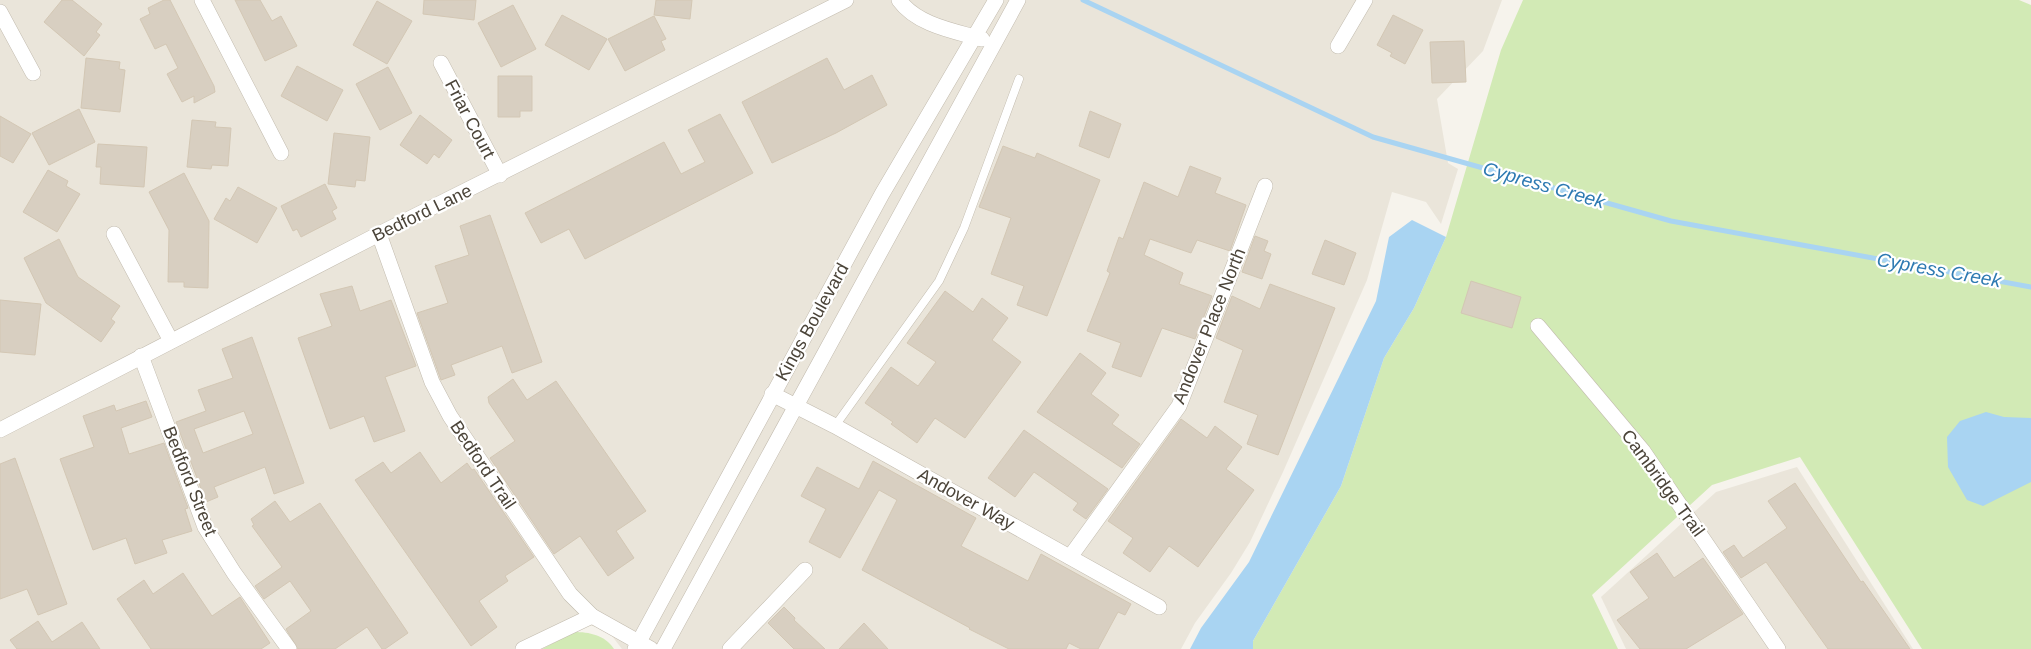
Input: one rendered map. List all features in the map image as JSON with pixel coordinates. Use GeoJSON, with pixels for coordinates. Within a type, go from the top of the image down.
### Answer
{"type":"FeatureCollection","features":[{"type":"Feature","properties":{"kind":"street"},"geometry":{"type":"LineString","coordinates":[[202,0],[281,153]]}},
{"type":"Feature","properties":{"kind":"street","name":"Bedford Lane"},"geometry":{"type":"LineString","coordinates":[[0,430],[379,234],[846,0]]}},
{"type":"Feature","properties":{"kind":"street"},"geometry":{"type":"LineString","coordinates":[[899,0],[906,9],[929,22],[994,42]]}},
{"type":"Feature","properties":{"kind":"street","name":"Kings Boulevard"},"geometry":{"type":"LineString","coordinates":[[662,649],[794,405],[1018,0]]}},
{"type":"Feature","properties":{"kind":"street"},"geometry":{"type":"LineString","coordinates":[[1338,46],[1365,0]]}},
{"type":"Feature","properties":{"kind":"street","name":"Kings Boulevard"},"geometry":{"type":"LineString","coordinates":[[641,647],[772,394],[882,194],[994,3]]}},
{"type":"Feature","properties":{"kind":"street"},"geometry":{"type":"LineString","coordinates":[[0,12],[33,73]]}},
{"type":"Feature","properties":{"kind":"street","name":"Friar Court"},"geometry":{"type":"LineString","coordinates":[[441,63],[500,175]]}},
{"type":"Feature","properties":{"kind":"street","name":"Andover Place North"},"geometry":{"type":"LineString","coordinates":[[1070,557],[1179,406],[1265,186]]}},
{"type":"Feature","properties":{"kind":"street"},"geometry":{"type":"LineString","coordinates":[[114,234],[171,341]]}},
{"type":"Feature","properties":{"kind":"street","name":"Bedford Trail"},"geometry":{"type":"LineString","coordinates":[[379,234],[432,382],[450,416],[570,594],[592,616],[641,647]]}},
{"type":"Feature","properties":{"kind":"street","name":"Cambridge Trail"},"geometry":{"type":"LineString","coordinates":[[1538,326],[1644,451],[1778,649]]}},
{"type":"Feature","properties":{"kind":"street","name":"Bedford Street"},"geometry":{"type":"LineString","coordinates":[[141,356],[206,527],[234,573],[289,649]]}},
{"type":"Feature","properties":{"kind":"street","name":"Andover Way"},"geometry":{"type":"LineString","coordinates":[[772,394],[835,426],[1159,607]]}},
{"type":"Feature","properties":{"kind":"street"},"geometry":{"type":"LineString","coordinates":[[730,649],[806,570]]}},
{"type":"Feature","properties":{"kind":"street"},"geometry":{"type":"LineString","coordinates":[[523,649],[592,616]]}},
{"type":"Feature","properties":{"kind":"lane"},"geometry":{"type":"LineString","coordinates":[[835,426],[939,281],[964,228],[1019,79]]}},
{"type":"Feature","properties":{"kind":"shaded area"},"geometry":{"type":"Polygon","coordinates":[[[0,0],[1502,0],[1483,51],[1437,99],[1448,163],[1458,169],[1441,224],[1426,202],[1392,192],[1367,280],[1283,472],[1250,542],[1231,573],[1195,623],[1181,649],[622,649],[612,636],[600,628],[585,624],[524,649],[0,649],[0,0]]]}},
{"type":"Feature","properties":{"kind":"shaded area"},"geometry":{"type":"Polygon","coordinates":[[[1797,467],[1913,649],[1626,649],[1601,597],[1716,492],[1797,467]]]}},
{"type":"Feature","properties":{"kind":"green space"},"geometry":{"type":"Polygon","coordinates":[[[1523,0],[2019,0],[2031,5],[2031,649],[1922,649],[1800,457],[1712,485],[1592,595],[1618,649],[1253,649],[1253,641],[1341,486],[1384,358],[1414,308],[1446,237],[1501,50],[1523,0]]]}},
{"type":"Feature","properties":{"kind":"green space"},"geometry":{"type":"Polygon","coordinates":[[[574,632],[601,637],[614,649],[542,649],[574,632]]]}},
{"type":"Feature","properties":{"kind":"water"},"geometry":{"type":"Polygon","coordinates":[[[1412,220],[1446,237],[1414,308],[1384,358],[1341,486],[1253,641],[1253,649],[1190,649],[1201,628],[1249,562],[1376,301],[1389,237],[1412,220]]]}},
{"type":"Feature","properties":{"kind":"water"},"geometry":{"type":"Polygon","coordinates":[[[1986,412],[2004,417],[2031,418],[2031,482],[1983,506],[1967,500],[1948,467],[1947,437],[1960,421],[1986,412]]]}},
{"type":"Feature","properties":{"kind":"building"},"geometry":{"type":"Polygon","coordinates":[[[62,0],[72,0],[102,24],[96,32],[100,35],[84,56],[44,22],[62,0]]]}},
{"type":"Feature","properties":{"kind":"building"},"geometry":{"type":"Polygon","coordinates":[[[164,0],[170,0],[214,86],[215,92],[194,103],[194,96],[182,102],[167,74],[178,68],[166,44],[155,49],[140,19],[150,14],[148,8],[164,0]]]}},
{"type":"Feature","properties":{"kind":"building"},"geometry":{"type":"Polygon","coordinates":[[[235,0],[260,0],[272,21],[281,16],[297,46],[265,61],[235,0]]]}},
{"type":"Feature","properties":{"kind":"building"},"geometry":{"type":"Polygon","coordinates":[[[424,0],[476,0],[474,20],[423,14],[424,0]]]}},
{"type":"Feature","properties":{"kind":"building"},"geometry":{"type":"Polygon","coordinates":[[[656,0],[692,0],[690,19],[654,15],[656,0]]]}},
{"type":"Feature","properties":{"kind":"building"},"geometry":{"type":"Polygon","coordinates":[[[377,1],[412,21],[387,64],[353,45],[377,1]]]}},
{"type":"Feature","properties":{"kind":"building"},"geometry":{"type":"Polygon","coordinates":[[[513,5],[536,49],[501,67],[478,23],[513,5]]]}},
{"type":"Feature","properties":{"kind":"building"},"geometry":{"type":"Polygon","coordinates":[[[562,15],[607,39],[589,70],[545,45],[562,15]]]}},
{"type":"Feature","properties":{"kind":"building"},"geometry":{"type":"Polygon","coordinates":[[[1393,15],[1423,30],[1405,64],[1390,56],[1392,53],[1377,45],[1393,15]]]}},
{"type":"Feature","properties":{"kind":"building"},"geometry":{"type":"Polygon","coordinates":[[[654,16],[666,39],[661,41],[665,50],[625,71],[608,39],[654,16]]]}},
{"type":"Feature","properties":{"kind":"building"},"geometry":{"type":"Polygon","coordinates":[[[1464,41],[1466,82],[1432,83],[1430,42],[1464,41]]]}},
{"type":"Feature","properties":{"kind":"building"},"geometry":{"type":"Polygon","coordinates":[[[86,58],[120,62],[119,69],[125,70],[120,112],[81,108],[86,58]]]}},
{"type":"Feature","properties":{"kind":"building"},"geometry":{"type":"Polygon","coordinates":[[[827,58],[844,90],[872,75],[887,105],[836,133],[772,163],[742,102],[827,58]]]}},
{"type":"Feature","properties":{"kind":"building"},"geometry":{"type":"Polygon","coordinates":[[[297,66],[343,90],[327,121],[281,96],[297,66]]]}},
{"type":"Feature","properties":{"kind":"building"},"geometry":{"type":"Polygon","coordinates":[[[388,67],[412,113],[380,130],[356,84],[388,67]]]}},
{"type":"Feature","properties":{"kind":"building"},"geometry":{"type":"Polygon","coordinates":[[[498,76],[532,76],[532,111],[520,111],[520,117],[498,117],[498,76]]]}},
{"type":"Feature","properties":{"kind":"building"},"geometry":{"type":"Polygon","coordinates":[[[79,109],[95,142],[49,165],[32,133],[79,109]]]}},
{"type":"Feature","properties":{"kind":"building"},"geometry":{"type":"Polygon","coordinates":[[[1090,111],[1121,124],[1109,158],[1079,146],[1090,111]]]}},
{"type":"Feature","properties":{"kind":"building"},"geometry":{"type":"Polygon","coordinates":[[[720,114],[753,173],[585,259],[569,229],[541,243],[525,213],[664,142],[681,174],[705,162],[688,130],[720,114]]]}},
{"type":"Feature","properties":{"kind":"building"},"geometry":{"type":"Polygon","coordinates":[[[420,115],[452,140],[439,158],[434,154],[427,164],[400,145],[420,115]]]}},
{"type":"Feature","properties":{"kind":"building"},"geometry":{"type":"Polygon","coordinates":[[[0,116],[31,134],[13,163],[0,156],[0,116]]]}},
{"type":"Feature","properties":{"kind":"building"},"geometry":{"type":"Polygon","coordinates":[[[192,120],[216,122],[215,127],[231,128],[228,166],[212,165],[211,169],[187,167],[192,120]]]}},
{"type":"Feature","properties":{"kind":"building"},"geometry":{"type":"Polygon","coordinates":[[[334,133],[370,137],[365,181],[356,180],[355,187],[328,184],[334,133]]]}},
{"type":"Feature","properties":{"kind":"building"},"geometry":{"type":"Polygon","coordinates":[[[98,144],[147,147],[144,187],[100,184],[101,167],[96,167],[98,144]]]}},
{"type":"Feature","properties":{"kind":"building"},"geometry":{"type":"Polygon","coordinates":[[[1003,146],[1035,158],[1037,153],[1100,180],[1047,316],[1017,305],[1024,286],[991,274],[1011,218],[979,207],[1003,146]]]}},
{"type":"Feature","properties":{"kind":"building"},"geometry":{"type":"Polygon","coordinates":[[[1190,166],[1221,178],[1215,193],[1246,205],[1230,251],[1197,240],[1191,253],[1150,239],[1144,255],[1183,273],[1179,284],[1212,296],[1195,339],[1162,328],[1141,377],[1112,367],[1121,343],[1087,331],[1110,273],[1107,271],[1119,237],[1123,239],[1144,182],[1178,197],[1190,166]]]}},
{"type":"Feature","properties":{"kind":"building"},"geometry":{"type":"Polygon","coordinates":[[[48,170],[68,181],[66,186],[80,194],[57,232],[23,212],[48,170]]]}},
{"type":"Feature","properties":{"kind":"building"},"geometry":{"type":"Polygon","coordinates":[[[184,173],[209,221],[208,288],[184,287],[184,282],[168,282],[169,230],[149,192],[184,173]]]}},
{"type":"Feature","properties":{"kind":"building"},"geometry":{"type":"Polygon","coordinates":[[[325,184],[337,208],[332,211],[336,219],[301,237],[297,229],[293,231],[281,206],[325,184]]]}},
{"type":"Feature","properties":{"kind":"building"},"geometry":{"type":"Polygon","coordinates":[[[238,187],[277,208],[257,243],[214,219],[226,198],[230,201],[238,187]]]}},
{"type":"Feature","properties":{"kind":"building"},"geometry":{"type":"Polygon","coordinates":[[[490,215],[542,362],[512,373],[502,346],[451,365],[455,375],[441,380],[417,313],[448,303],[435,266],[469,255],[460,226],[490,215]]]}},
{"type":"Feature","properties":{"kind":"building"},"geometry":{"type":"Polygon","coordinates":[[[1255,236],[1268,241],[1264,251],[1271,254],[1262,279],[1242,272],[1255,236]]]}},
{"type":"Feature","properties":{"kind":"building"},"geometry":{"type":"Polygon","coordinates":[[[59,239],[78,277],[120,306],[111,319],[115,322],[101,342],[46,303],[24,258],[59,239]]]}},
{"type":"Feature","properties":{"kind":"building"},"geometry":{"type":"Polygon","coordinates":[[[1325,240],[1356,253],[1344,285],[1312,274],[1325,240]]]}},
{"type":"Feature","properties":{"kind":"building"},"geometry":{"type":"Polygon","coordinates":[[[1471,281],[1521,297],[1512,328],[1461,313],[1471,281]]]}},
{"type":"Feature","properties":{"kind":"building"},"geometry":{"type":"Polygon","coordinates":[[[1270,284],[1335,308],[1278,455],[1247,444],[1258,415],[1224,402],[1243,350],[1216,338],[1232,296],[1260,309],[1270,284]]]}},
{"type":"Feature","properties":{"kind":"building"},"geometry":{"type":"Polygon","coordinates":[[[352,286],[360,311],[391,300],[416,366],[385,377],[405,431],[374,442],[364,416],[330,429],[298,338],[332,326],[320,294],[352,286]]]}},
{"type":"Feature","properties":{"kind":"building"},"geometry":{"type":"Polygon","coordinates":[[[945,291],[973,312],[982,298],[1008,318],[992,340],[1021,362],[965,438],[935,418],[917,443],[891,424],[893,422],[865,403],[891,367],[918,386],[936,362],[907,343],[945,291]]]}},
{"type":"Feature","properties":{"kind":"building"},"geometry":{"type":"Polygon","coordinates":[[[0,300],[41,304],[35,355],[0,352],[0,300]]]}},
{"type":"Feature","properties":{"kind":"building"},"geometry":{"type":"Polygon","coordinates":[[[252,337],[304,483],[274,494],[265,467],[214,487],[218,497],[206,502],[176,422],[206,411],[198,390],[233,378],[222,349],[252,337]],[[244,411],[194,429],[203,453],[253,434],[244,411]]]}},
{"type":"Feature","properties":{"kind":"building"},"geometry":{"type":"Polygon","coordinates":[[[1080,353],[1106,373],[1091,394],[1119,415],[1112,424],[1140,444],[1122,468],[1037,412],[1080,353]]]}},
{"type":"Feature","properties":{"kind":"building"},"geometry":{"type":"Polygon","coordinates":[[[513,379],[527,400],[556,381],[646,511],[616,531],[634,558],[608,576],[580,536],[554,554],[490,458],[515,441],[489,403],[488,397],[513,379]]]}},
{"type":"Feature","properties":{"kind":"building"},"geometry":{"type":"Polygon","coordinates":[[[146,401],[152,417],[121,428],[129,454],[164,443],[188,508],[185,509],[192,531],[162,540],[167,553],[135,564],[126,538],[93,550],[60,459],[94,447],[83,416],[114,405],[116,411],[146,401]]]}},
{"type":"Feature","properties":{"kind":"building"},"geometry":{"type":"Polygon","coordinates":[[[1181,419],[1207,438],[1215,426],[1242,447],[1226,469],[1254,490],[1198,567],[1169,546],[1150,572],[1123,553],[1133,538],[1108,521],[1181,419]]]}},
{"type":"Feature","properties":{"kind":"building"},"geometry":{"type":"Polygon","coordinates":[[[1024,430],[1108,489],[1086,519],[1073,510],[1078,503],[1034,472],[1015,497],[988,478],[1024,430]]]}},
{"type":"Feature","properties":{"kind":"building"},"geometry":{"type":"Polygon","coordinates":[[[420,452],[441,483],[467,463],[472,470],[474,469],[534,557],[505,576],[508,581],[479,601],[497,627],[471,646],[355,480],[383,462],[391,473],[420,452]]]}},
{"type":"Feature","properties":{"kind":"building"},"geometry":{"type":"Polygon","coordinates":[[[15,458],[67,604],[38,615],[27,589],[0,599],[0,464],[15,458]]]}},
{"type":"Feature","properties":{"kind":"building"},"geometry":{"type":"Polygon","coordinates":[[[873,461],[976,518],[961,546],[1028,581],[1041,554],[1131,604],[1125,615],[1118,612],[1098,649],[1081,649],[1069,643],[1066,649],[1009,649],[969,629],[862,570],[897,500],[879,490],[840,558],[809,542],[826,509],[801,496],[817,467],[859,489],[873,461]]]}},
{"type":"Feature","properties":{"kind":"building"},"geometry":{"type":"Polygon","coordinates":[[[1795,483],[1861,582],[1863,581],[1910,649],[1828,649],[1766,562],[1741,578],[1723,552],[1734,545],[1743,558],[1787,528],[1768,501],[1795,483]]]}},
{"type":"Feature","properties":{"kind":"building"},"geometry":{"type":"Polygon","coordinates":[[[275,501],[290,522],[320,503],[408,633],[385,649],[382,649],[367,627],[335,649],[298,649],[286,629],[311,611],[290,581],[264,599],[255,586],[282,567],[252,526],[254,525],[251,519],[275,501]]]}},
{"type":"Feature","properties":{"kind":"building"},"geometry":{"type":"Polygon","coordinates":[[[1657,553],[1674,578],[1703,558],[1743,614],[1686,649],[1640,649],[1617,620],[1649,598],[1630,572],[1657,553]]]}},
{"type":"Feature","properties":{"kind":"building"},"geometry":{"type":"Polygon","coordinates":[[[183,573],[212,616],[240,597],[270,643],[261,649],[151,649],[117,599],[144,580],[153,594],[183,573]]]}},
{"type":"Feature","properties":{"kind":"building"},"geometry":{"type":"Polygon","coordinates":[[[784,607],[795,618],[794,620],[825,649],[794,649],[768,623],[784,607]]]}},
{"type":"Feature","properties":{"kind":"building"},"geometry":{"type":"Polygon","coordinates":[[[38,621],[52,642],[82,622],[100,649],[17,649],[10,640],[38,621]]]}},
{"type":"Feature","properties":{"kind":"building"},"geometry":{"type":"Polygon","coordinates":[[[864,623],[888,649],[839,649],[864,623]]]}},
{"type":"Feature","properties":{"kind":"waterway","name":"Cypress Creek"},"geometry":{"type":"LineString","coordinates":[[1083,0],[1373,137],[1671,221],[2031,287]]}}]}
